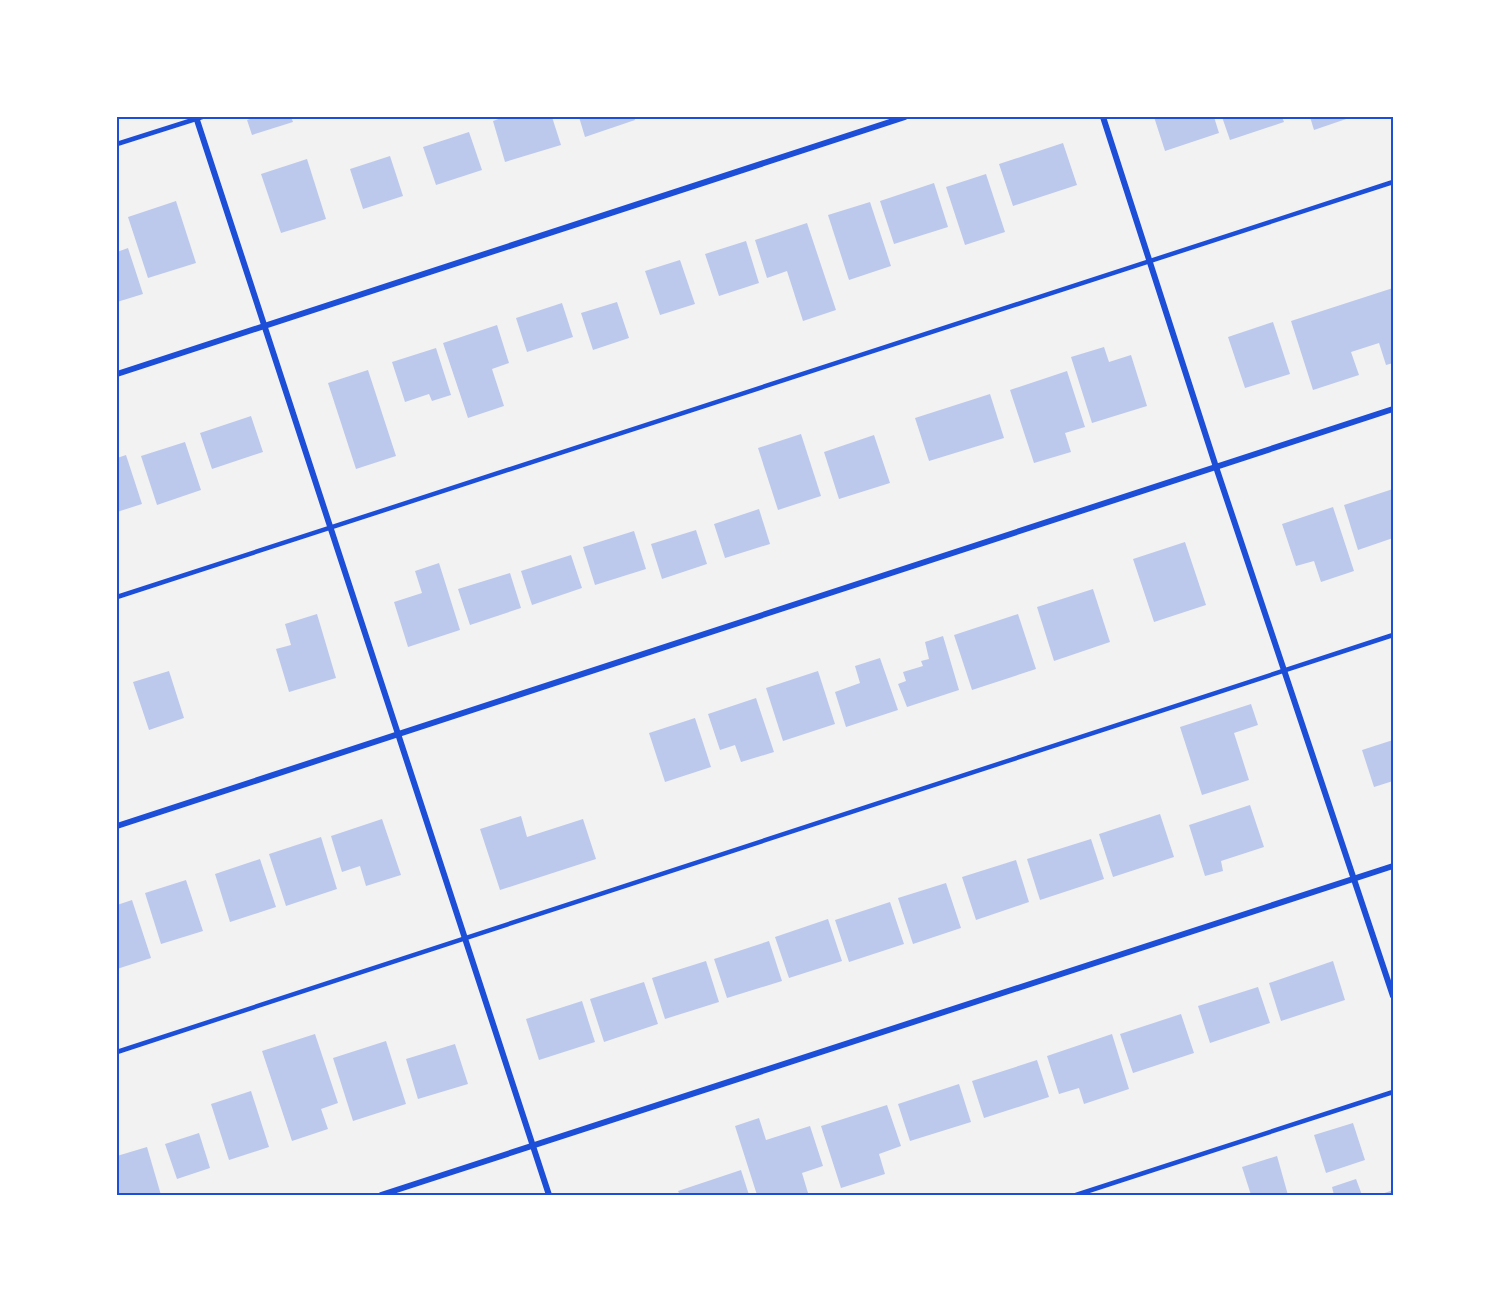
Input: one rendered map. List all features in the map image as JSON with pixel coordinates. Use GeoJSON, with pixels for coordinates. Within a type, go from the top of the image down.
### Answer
{"type":"FeatureCollection","features":[{"type":"Feature","properties":{"kind":"street"},"geometry":{"type":"LineString","coordinates":[[117,374],[904,117]]}},
{"type":"Feature","properties":{"kind":"street"},"geometry":{"type":"LineString","coordinates":[[1103,117],[1216,467],[1393,996]]}},
{"type":"Feature","properties":{"kind":"street"},"geometry":{"type":"LineString","coordinates":[[198,118],[549,1195]]}},
{"type":"Feature","properties":{"kind":"street"},"geometry":{"type":"LineString","coordinates":[[117,826],[1393,410]]}},
{"type":"Feature","properties":{"kind":"street"},"geometry":{"type":"LineString","coordinates":[[381,1195],[1393,866]]}},
{"type":"Feature","properties":{"kind":"lane"},"geometry":{"type":"LineString","coordinates":[[117,144],[198,118]]}},
{"type":"Feature","properties":{"kind":"lane"},"geometry":{"type":"LineString","coordinates":[[117,597],[1393,182]]}},
{"type":"Feature","properties":{"kind":"lane"},"geometry":{"type":"LineString","coordinates":[[117,1052],[1393,635]]}},
{"type":"Feature","properties":{"kind":"lane"},"geometry":{"type":"LineString","coordinates":[[1076,1195],[1393,1092]]}},
{"type":"Feature","properties":{"kind":"building"},"geometry":{"type":"Polygon","coordinates":[[[256,117],[291,117],[293,122],[252,135],[247,120],[256,117]]]}},
{"type":"Feature","properties":{"kind":"building"},"geometry":{"type":"Polygon","coordinates":[[[504,117],[552,117],[561,145],[505,162],[493,121],[504,117]]]}},
{"type":"Feature","properties":{"kind":"building"},"geometry":{"type":"Polygon","coordinates":[[[579,117],[634,117],[635,120],[585,137],[579,117]]]}},
{"type":"Feature","properties":{"kind":"building"},"geometry":{"type":"Polygon","coordinates":[[[1154,117],[1214,117],[1219,133],[1165,151],[1154,117]]]}},
{"type":"Feature","properties":{"kind":"building"},"geometry":{"type":"Polygon","coordinates":[[[1222,117],[1282,117],[1284,122],[1230,140],[1222,117]]]}},
{"type":"Feature","properties":{"kind":"building"},"geometry":{"type":"Polygon","coordinates":[[[1310,117],[1352,117],[1314,130],[1310,117]]]}},
{"type":"Feature","properties":{"kind":"building"},"geometry":{"type":"Polygon","coordinates":[[[469,132],[482,170],[436,185],[423,147],[469,132]]]}},
{"type":"Feature","properties":{"kind":"building"},"geometry":{"type":"Polygon","coordinates":[[[1063,143],[1077,185],[1013,206],[999,164],[1063,143]]]}},
{"type":"Feature","properties":{"kind":"building"},"geometry":{"type":"Polygon","coordinates":[[[390,156],[403,196],[363,209],[350,169],[390,156]]]}},
{"type":"Feature","properties":{"kind":"building"},"geometry":{"type":"Polygon","coordinates":[[[307,159],[326,219],[281,233],[261,174],[307,159]]]}},
{"type":"Feature","properties":{"kind":"building"},"geometry":{"type":"Polygon","coordinates":[[[986,174],[1005,232],[965,245],[946,187],[986,174]]]}},
{"type":"Feature","properties":{"kind":"building"},"geometry":{"type":"Polygon","coordinates":[[[934,183],[948,227],[894,244],[880,201],[934,183]]]}},
{"type":"Feature","properties":{"kind":"building"},"geometry":{"type":"Polygon","coordinates":[[[176,201],[196,263],[148,278],[128,217],[176,201]]]}},
{"type":"Feature","properties":{"kind":"building"},"geometry":{"type":"Polygon","coordinates":[[[870,202],[891,266],[849,280],[828,215],[870,202]]]}},
{"type":"Feature","properties":{"kind":"building"},"geometry":{"type":"Polygon","coordinates":[[[807,223],[836,310],[803,321],[787,271],[767,278],[755,240],[807,223]]]}},
{"type":"Feature","properties":{"kind":"building"},"geometry":{"type":"Polygon","coordinates":[[[746,241],[759,283],[719,296],[705,254],[746,241]]]}},
{"type":"Feature","properties":{"kind":"building"},"geometry":{"type":"Polygon","coordinates":[[[128,248],[143,294],[117,302],[117,252],[128,248]]]}},
{"type":"Feature","properties":{"kind":"building"},"geometry":{"type":"Polygon","coordinates":[[[680,260],[695,304],[660,315],[645,271],[680,260]]]}},
{"type":"Feature","properties":{"kind":"building"},"geometry":{"type":"Polygon","coordinates":[[[1393,288],[1393,363],[1386,365],[1379,343],[1351,352],[1359,375],[1313,390],[1291,321],[1393,288]]]}},
{"type":"Feature","properties":{"kind":"building"},"geometry":{"type":"Polygon","coordinates":[[[617,302],[629,338],[593,350],[581,313],[617,302]]]}},
{"type":"Feature","properties":{"kind":"building"},"geometry":{"type":"Polygon","coordinates":[[[562,303],[573,337],[527,352],[516,318],[562,303]]]}},
{"type":"Feature","properties":{"kind":"building"},"geometry":{"type":"Polygon","coordinates":[[[1273,322],[1290,374],[1245,388],[1228,337],[1273,322]]]}},
{"type":"Feature","properties":{"kind":"building"},"geometry":{"type":"Polygon","coordinates":[[[497,325],[509,363],[492,369],[504,406],[468,418],[443,343],[497,325]]]}},
{"type":"Feature","properties":{"kind":"building"},"geometry":{"type":"Polygon","coordinates":[[[1104,347],[1109,362],[1131,355],[1147,406],[1092,423],[1071,357],[1104,347]]]}},
{"type":"Feature","properties":{"kind":"building"},"geometry":{"type":"Polygon","coordinates":[[[436,348],[451,395],[432,401],[429,394],[405,402],[392,362],[436,348]]]}},
{"type":"Feature","properties":{"kind":"building"},"geometry":{"type":"Polygon","coordinates":[[[368,370],[396,456],[356,469],[328,383],[368,370]]]}},
{"type":"Feature","properties":{"kind":"building"},"geometry":{"type":"Polygon","coordinates":[[[1067,371],[1085,427],[1065,433],[1071,452],[1034,463],[1010,390],[1067,371]]]}},
{"type":"Feature","properties":{"kind":"building"},"geometry":{"type":"Polygon","coordinates":[[[990,394],[1004,438],[929,461],[915,418],[990,394]]]}},
{"type":"Feature","properties":{"kind":"building"},"geometry":{"type":"Polygon","coordinates":[[[251,416],[263,452],[212,469],[200,433],[251,416]]]}},
{"type":"Feature","properties":{"kind":"building"},"geometry":{"type":"Polygon","coordinates":[[[801,434],[821,496],[778,510],[758,448],[801,434]]]}},
{"type":"Feature","properties":{"kind":"building"},"geometry":{"type":"Polygon","coordinates":[[[874,435],[890,483],[839,499],[824,452],[874,435]]]}},
{"type":"Feature","properties":{"kind":"building"},"geometry":{"type":"Polygon","coordinates":[[[185,442],[201,490],[157,505],[141,456],[185,442]]]}},
{"type":"Feature","properties":{"kind":"building"},"geometry":{"type":"Polygon","coordinates":[[[126,455],[142,504],[117,512],[117,458],[126,455]]]}},
{"type":"Feature","properties":{"kind":"building"},"geometry":{"type":"Polygon","coordinates":[[[1393,489],[1393,538],[1358,550],[1344,505],[1393,489]]]}},
{"type":"Feature","properties":{"kind":"building"},"geometry":{"type":"Polygon","coordinates":[[[1333,507],[1354,571],[1321,582],[1314,561],[1296,566],[1282,524],[1333,507]]]}},
{"type":"Feature","properties":{"kind":"building"},"geometry":{"type":"Polygon","coordinates":[[[759,509],[770,544],[725,558],[714,524],[759,509]]]}},
{"type":"Feature","properties":{"kind":"building"},"geometry":{"type":"Polygon","coordinates":[[[696,530],[707,564],[662,579],[651,544],[696,530]]]}},
{"type":"Feature","properties":{"kind":"building"},"geometry":{"type":"Polygon","coordinates":[[[634,531],[646,569],[595,585],[583,547],[634,531]]]}},
{"type":"Feature","properties":{"kind":"building"},"geometry":{"type":"Polygon","coordinates":[[[1185,542],[1206,605],[1154,622],[1133,559],[1185,542]]]}},
{"type":"Feature","properties":{"kind":"building"},"geometry":{"type":"Polygon","coordinates":[[[571,555],[582,588],[532,605],[521,571],[571,555]]]}},
{"type":"Feature","properties":{"kind":"building"},"geometry":{"type":"Polygon","coordinates":[[[439,563],[460,630],[408,647],[394,602],[422,593],[415,571],[439,563]]]}},
{"type":"Feature","properties":{"kind":"building"},"geometry":{"type":"Polygon","coordinates":[[[510,573],[521,608],[470,625],[458,589],[510,573]]]}},
{"type":"Feature","properties":{"kind":"building"},"geometry":{"type":"Polygon","coordinates":[[[1093,589],[1110,642],[1054,661],[1037,607],[1093,589]]]}},
{"type":"Feature","properties":{"kind":"building"},"geometry":{"type":"Polygon","coordinates":[[[317,614],[336,678],[289,692],[276,649],[291,645],[285,624],[317,614]]]}},
{"type":"Feature","properties":{"kind":"building"},"geometry":{"type":"Polygon","coordinates":[[[1018,614],[1036,669],[972,690],[954,635],[1018,614]]]}},
{"type":"Feature","properties":{"kind":"building"},"geometry":{"type":"Polygon","coordinates":[[[943,636],[959,690],[907,707],[898,684],[906,681],[903,672],[923,666],[921,661],[929,659],[925,642],[943,636]]]}},
{"type":"Feature","properties":{"kind":"building"},"geometry":{"type":"Polygon","coordinates":[[[880,658],[898,710],[846,727],[835,692],[860,683],[855,666],[880,658]]]}},
{"type":"Feature","properties":{"kind":"building"},"geometry":{"type":"Polygon","coordinates":[[[169,671],[184,718],[149,730],[133,682],[169,671]]]}},
{"type":"Feature","properties":{"kind":"building"},"geometry":{"type":"Polygon","coordinates":[[[818,671],[835,724],[783,741],[766,688],[818,671]]]}},
{"type":"Feature","properties":{"kind":"building"},"geometry":{"type":"Polygon","coordinates":[[[756,698],[774,752],[741,762],[735,745],[720,750],[708,714],[756,698]]]}},
{"type":"Feature","properties":{"kind":"building"},"geometry":{"type":"Polygon","coordinates":[[[1251,704],[1258,725],[1234,733],[1249,780],[1202,795],[1180,727],[1251,704]]]}},
{"type":"Feature","properties":{"kind":"building"},"geometry":{"type":"Polygon","coordinates":[[[695,718],[711,767],[665,782],[649,733],[695,718]]]}},
{"type":"Feature","properties":{"kind":"building"},"geometry":{"type":"Polygon","coordinates":[[[1393,740],[1393,781],[1374,787],[1362,750],[1393,740]]]}},
{"type":"Feature","properties":{"kind":"building"},"geometry":{"type":"Polygon","coordinates":[[[1250,805],[1264,847],[1221,861],[1223,871],[1205,876],[1189,825],[1250,805]]]}},
{"type":"Feature","properties":{"kind":"building"},"geometry":{"type":"Polygon","coordinates":[[[1160,814],[1174,857],[1113,877],[1099,834],[1160,814]]]}},
{"type":"Feature","properties":{"kind":"building"},"geometry":{"type":"Polygon","coordinates":[[[521,816],[527,837],[583,819],[596,859],[500,890],[480,829],[521,816]]]}},
{"type":"Feature","properties":{"kind":"building"},"geometry":{"type":"Polygon","coordinates":[[[382,819],[401,875],[366,886],[360,866],[342,872],[331,836],[382,819]]]}},
{"type":"Feature","properties":{"kind":"building"},"geometry":{"type":"Polygon","coordinates":[[[321,837],[337,889],[286,906],[269,854],[321,837]]]}},
{"type":"Feature","properties":{"kind":"building"},"geometry":{"type":"Polygon","coordinates":[[[1091,839],[1104,879],[1040,900],[1027,859],[1091,839]]]}},
{"type":"Feature","properties":{"kind":"building"},"geometry":{"type":"Polygon","coordinates":[[[260,859],[276,907],[230,922],[215,874],[260,859]]]}},
{"type":"Feature","properties":{"kind":"building"},"geometry":{"type":"Polygon","coordinates":[[[1016,860],[1029,902],[976,920],[962,877],[1016,860]]]}},
{"type":"Feature","properties":{"kind":"building"},"geometry":{"type":"Polygon","coordinates":[[[186,880],[203,931],[161,944],[145,893],[186,880]]]}},
{"type":"Feature","properties":{"kind":"building"},"geometry":{"type":"Polygon","coordinates":[[[946,883],[961,928],[913,944],[898,898],[946,883]]]}},
{"type":"Feature","properties":{"kind":"building"},"geometry":{"type":"Polygon","coordinates":[[[132,900],[151,958],[117,969],[117,905],[132,900]]]}},
{"type":"Feature","properties":{"kind":"building"},"geometry":{"type":"Polygon","coordinates":[[[890,902],[904,944],[849,962],[835,920],[890,902]]]}},
{"type":"Feature","properties":{"kind":"building"},"geometry":{"type":"Polygon","coordinates":[[[828,919],[842,961],[789,978],[775,937],[828,919]]]}},
{"type":"Feature","properties":{"kind":"building"},"geometry":{"type":"Polygon","coordinates":[[[769,941],[782,981],[727,998],[714,959],[769,941]]]}},
{"type":"Feature","properties":{"kind":"building"},"geometry":{"type":"Polygon","coordinates":[[[706,961],[719,1002],[665,1019],[652,978],[706,961]]]}},
{"type":"Feature","properties":{"kind":"building"},"geometry":{"type":"Polygon","coordinates":[[[1333,961],[1345,1000],[1281,1021],[1269,983],[1333,961]]]}},
{"type":"Feature","properties":{"kind":"building"},"geometry":{"type":"Polygon","coordinates":[[[644,982],[658,1024],[604,1042],[590,999],[644,982]]]}},
{"type":"Feature","properties":{"kind":"building"},"geometry":{"type":"Polygon","coordinates":[[[1258,987],[1270,1023],[1210,1043],[1198,1006],[1258,987]]]}},
{"type":"Feature","properties":{"kind":"building"},"geometry":{"type":"Polygon","coordinates":[[[582,1001],[595,1042],[539,1060],[526,1019],[582,1001]]]}},
{"type":"Feature","properties":{"kind":"building"},"geometry":{"type":"Polygon","coordinates":[[[1181,1014],[1194,1053],[1133,1073],[1120,1034],[1181,1014]]]}},
{"type":"Feature","properties":{"kind":"building"},"geometry":{"type":"Polygon","coordinates":[[[315,1034],[338,1103],[321,1109],[328,1129],[292,1141],[262,1051],[315,1034]]]}},
{"type":"Feature","properties":{"kind":"building"},"geometry":{"type":"Polygon","coordinates":[[[1112,1034],[1129,1089],[1084,1104],[1079,1088],[1059,1094],[1047,1056],[1112,1034]]]}},
{"type":"Feature","properties":{"kind":"building"},"geometry":{"type":"Polygon","coordinates":[[[386,1041],[406,1104],[353,1121],[333,1058],[386,1041]]]}},
{"type":"Feature","properties":{"kind":"building"},"geometry":{"type":"Polygon","coordinates":[[[455,1044],[468,1084],[418,1099],[406,1059],[455,1044]]]}},
{"type":"Feature","properties":{"kind":"building"},"geometry":{"type":"Polygon","coordinates":[[[1037,1060],[1049,1097],[984,1118],[972,1081],[1037,1060]]]}},
{"type":"Feature","properties":{"kind":"building"},"geometry":{"type":"Polygon","coordinates":[[[959,1084],[971,1122],[910,1141],[898,1104],[959,1084]]]}},
{"type":"Feature","properties":{"kind":"building"},"geometry":{"type":"Polygon","coordinates":[[[251,1091],[269,1147],[229,1160],[211,1104],[251,1091]]]}},
{"type":"Feature","properties":{"kind":"building"},"geometry":{"type":"Polygon","coordinates":[[[887,1105],[901,1146],[879,1154],[885,1174],[841,1188],[821,1126],[887,1105]]]}},
{"type":"Feature","properties":{"kind":"building"},"geometry":{"type":"Polygon","coordinates":[[[759,1118],[766,1140],[810,1126],[823,1166],[802,1173],[808,1193],[757,1195],[735,1126],[759,1118]]]}},
{"type":"Feature","properties":{"kind":"building"},"geometry":{"type":"Polygon","coordinates":[[[1353,1123],[1365,1160],[1326,1173],[1314,1135],[1353,1123]]]}},
{"type":"Feature","properties":{"kind":"building"},"geometry":{"type":"Polygon","coordinates":[[[199,1133],[210,1168],[177,1179],[165,1144],[199,1133]]]}},
{"type":"Feature","properties":{"kind":"building"},"geometry":{"type":"Polygon","coordinates":[[[147,1147],[161,1195],[117,1195],[117,1156],[147,1147]]]}},
{"type":"Feature","properties":{"kind":"building"},"geometry":{"type":"Polygon","coordinates":[[[1277,1156],[1288,1195],[1251,1195],[1242,1167],[1277,1156]]]}},
{"type":"Feature","properties":{"kind":"building"},"geometry":{"type":"Polygon","coordinates":[[[741,1170],[749,1195],[680,1195],[678,1191],[741,1170]]]}},
{"type":"Feature","properties":{"kind":"building"},"geometry":{"type":"Polygon","coordinates":[[[1356,1179],[1362,1195],[1334,1195],[1332,1187],[1356,1179]]]}},
{"type":"Feature","properties":{"kind":"building"},"geometry":{"type":"Polygon","coordinates":[[[1393,1190],[1393,1195],[1379,1195],[1393,1190]]]}}]}
